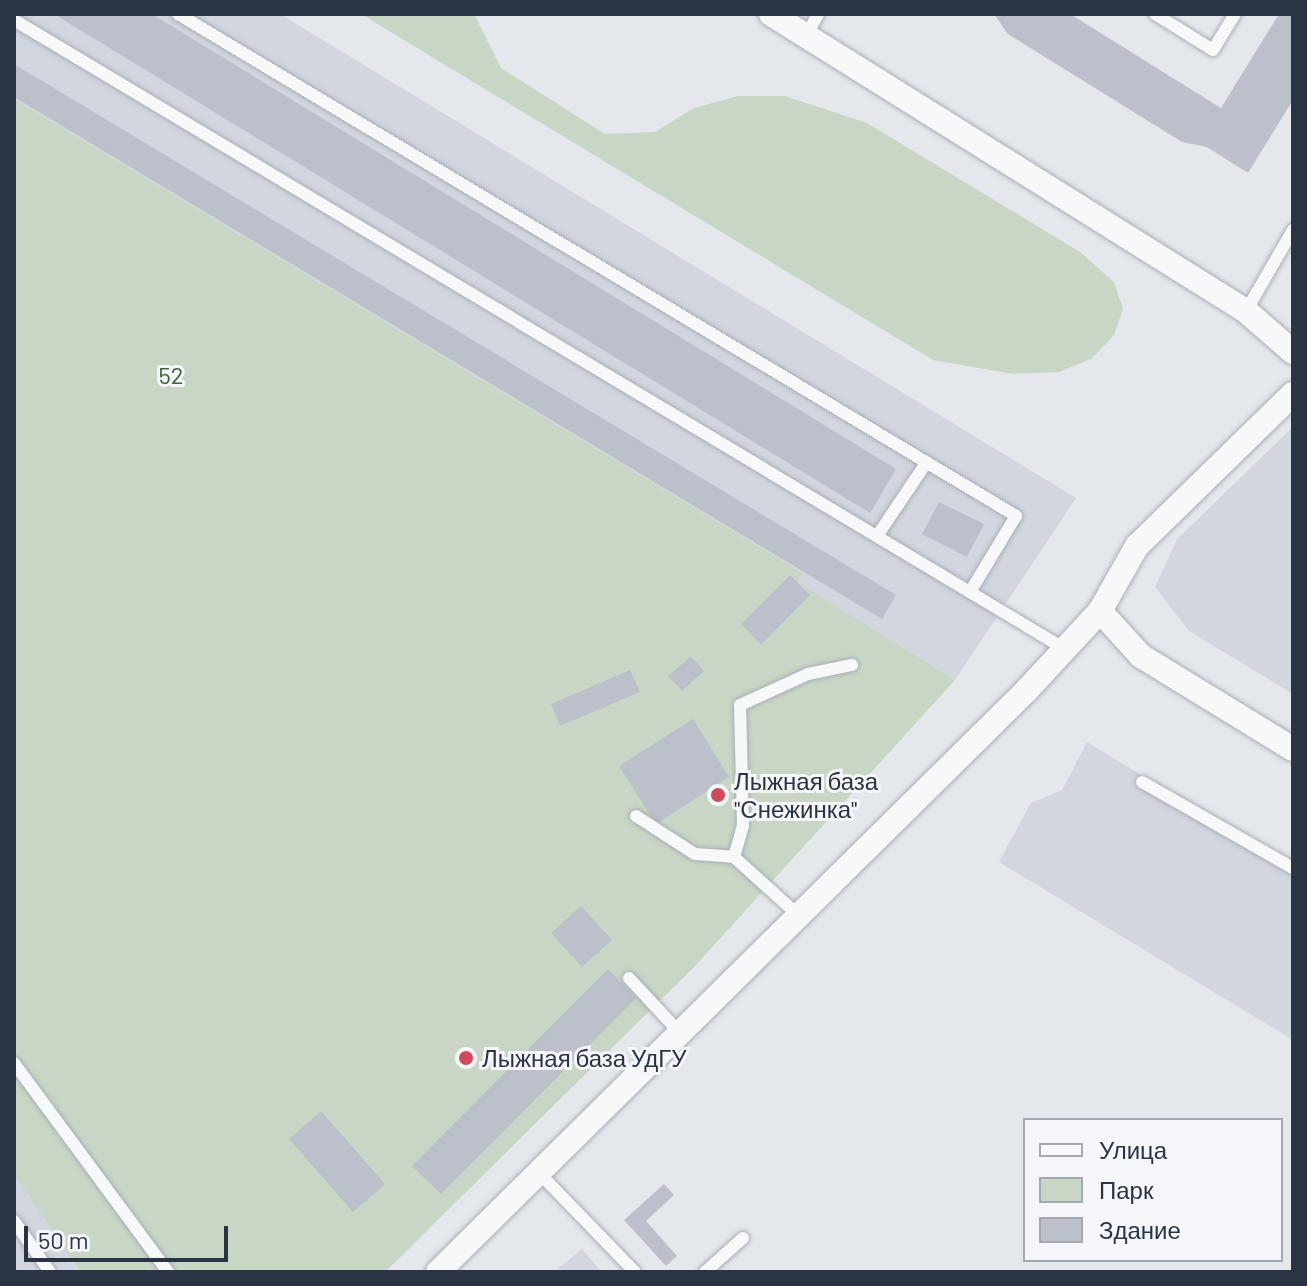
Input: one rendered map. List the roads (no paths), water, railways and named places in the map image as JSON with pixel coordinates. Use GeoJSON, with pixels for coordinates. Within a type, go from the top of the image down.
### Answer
{"type":"FeatureCollection","features":[{"type":"Feature","properties":{"kind":"street"},"geometry":{"type":"LineString","coordinates":[[771,14],[1246,311],[1293,352]]}},
{"type":"Feature","properties":{"kind":"street"},"geometry":{"type":"LineString","coordinates":[[438,1272],[541,1175],[797,914],[1065,649],[1100,611],[1137,546],[1293,394]]}},
{"type":"Feature","properties":{"kind":"street"},"geometry":{"type":"LineString","coordinates":[[1100,611],[1141,656],[1293,749]]}},
{"type":"Feature","properties":{"kind":"lane"},"geometry":{"type":"LineString","coordinates":[[178,14],[1016,516],[970,592]]}},
{"type":"Feature","properties":{"kind":"lane"},"geometry":{"type":"LineString","coordinates":[[806,36],[818,14]]}},
{"type":"Feature","properties":{"kind":"lane"},"geometry":{"type":"LineString","coordinates":[[1155,14],[1213,50],[1235,14]]}},
{"type":"Feature","properties":{"kind":"lane"},"geometry":{"type":"LineString","coordinates":[[14,20],[1065,649]]}},
{"type":"Feature","properties":{"kind":"lane"},"geometry":{"type":"LineString","coordinates":[[1246,311],[1293,230]]}},
{"type":"Feature","properties":{"kind":"lane"},"geometry":{"type":"LineString","coordinates":[[877,536],[927,462]]}},
{"type":"Feature","properties":{"kind":"lane"},"geometry":{"type":"LineString","coordinates":[[734,857],[743,826],[740,705],[808,674],[852,665]]}},
{"type":"Feature","properties":{"kind":"lane"},"geometry":{"type":"LineString","coordinates":[[1142,782],[1293,868]]}},
{"type":"Feature","properties":{"kind":"lane"},"geometry":{"type":"LineString","coordinates":[[636,816],[695,854],[734,857],[797,914]]}},
{"type":"Feature","properties":{"kind":"lane"},"geometry":{"type":"LineString","coordinates":[[629,978],[680,1033]]}},
{"type":"Feature","properties":{"kind":"lane"},"geometry":{"type":"LineString","coordinates":[[14,1063],[168,1272]]}},
{"type":"Feature","properties":{"kind":"lane"},"geometry":{"type":"LineString","coordinates":[[541,1175],[635,1272]]}},
{"type":"Feature","properties":{"kind":"lane"},"geometry":{"type":"LineString","coordinates":[[14,1221],[50,1272]]}},
{"type":"Feature","properties":{"kind":"lane"},"geometry":{"type":"LineString","coordinates":[[705,1272],[743,1238]]}},
{"type":"Feature","properties":{"kind":"place","name":"Лыжная база \"Снежинка\""},"geometry":{"type":"Point","coordinates":[718,795]}},
{"type":"Feature","properties":{"kind":"place","name":"Лыжная база УдГУ"},"geometry":{"type":"Point","coordinates":[466,1058]}},
{"type":"Feature","properties":{"kind":"park label","name":"52"},"geometry":{"type":"Point","coordinates":[171,375]}}]}
